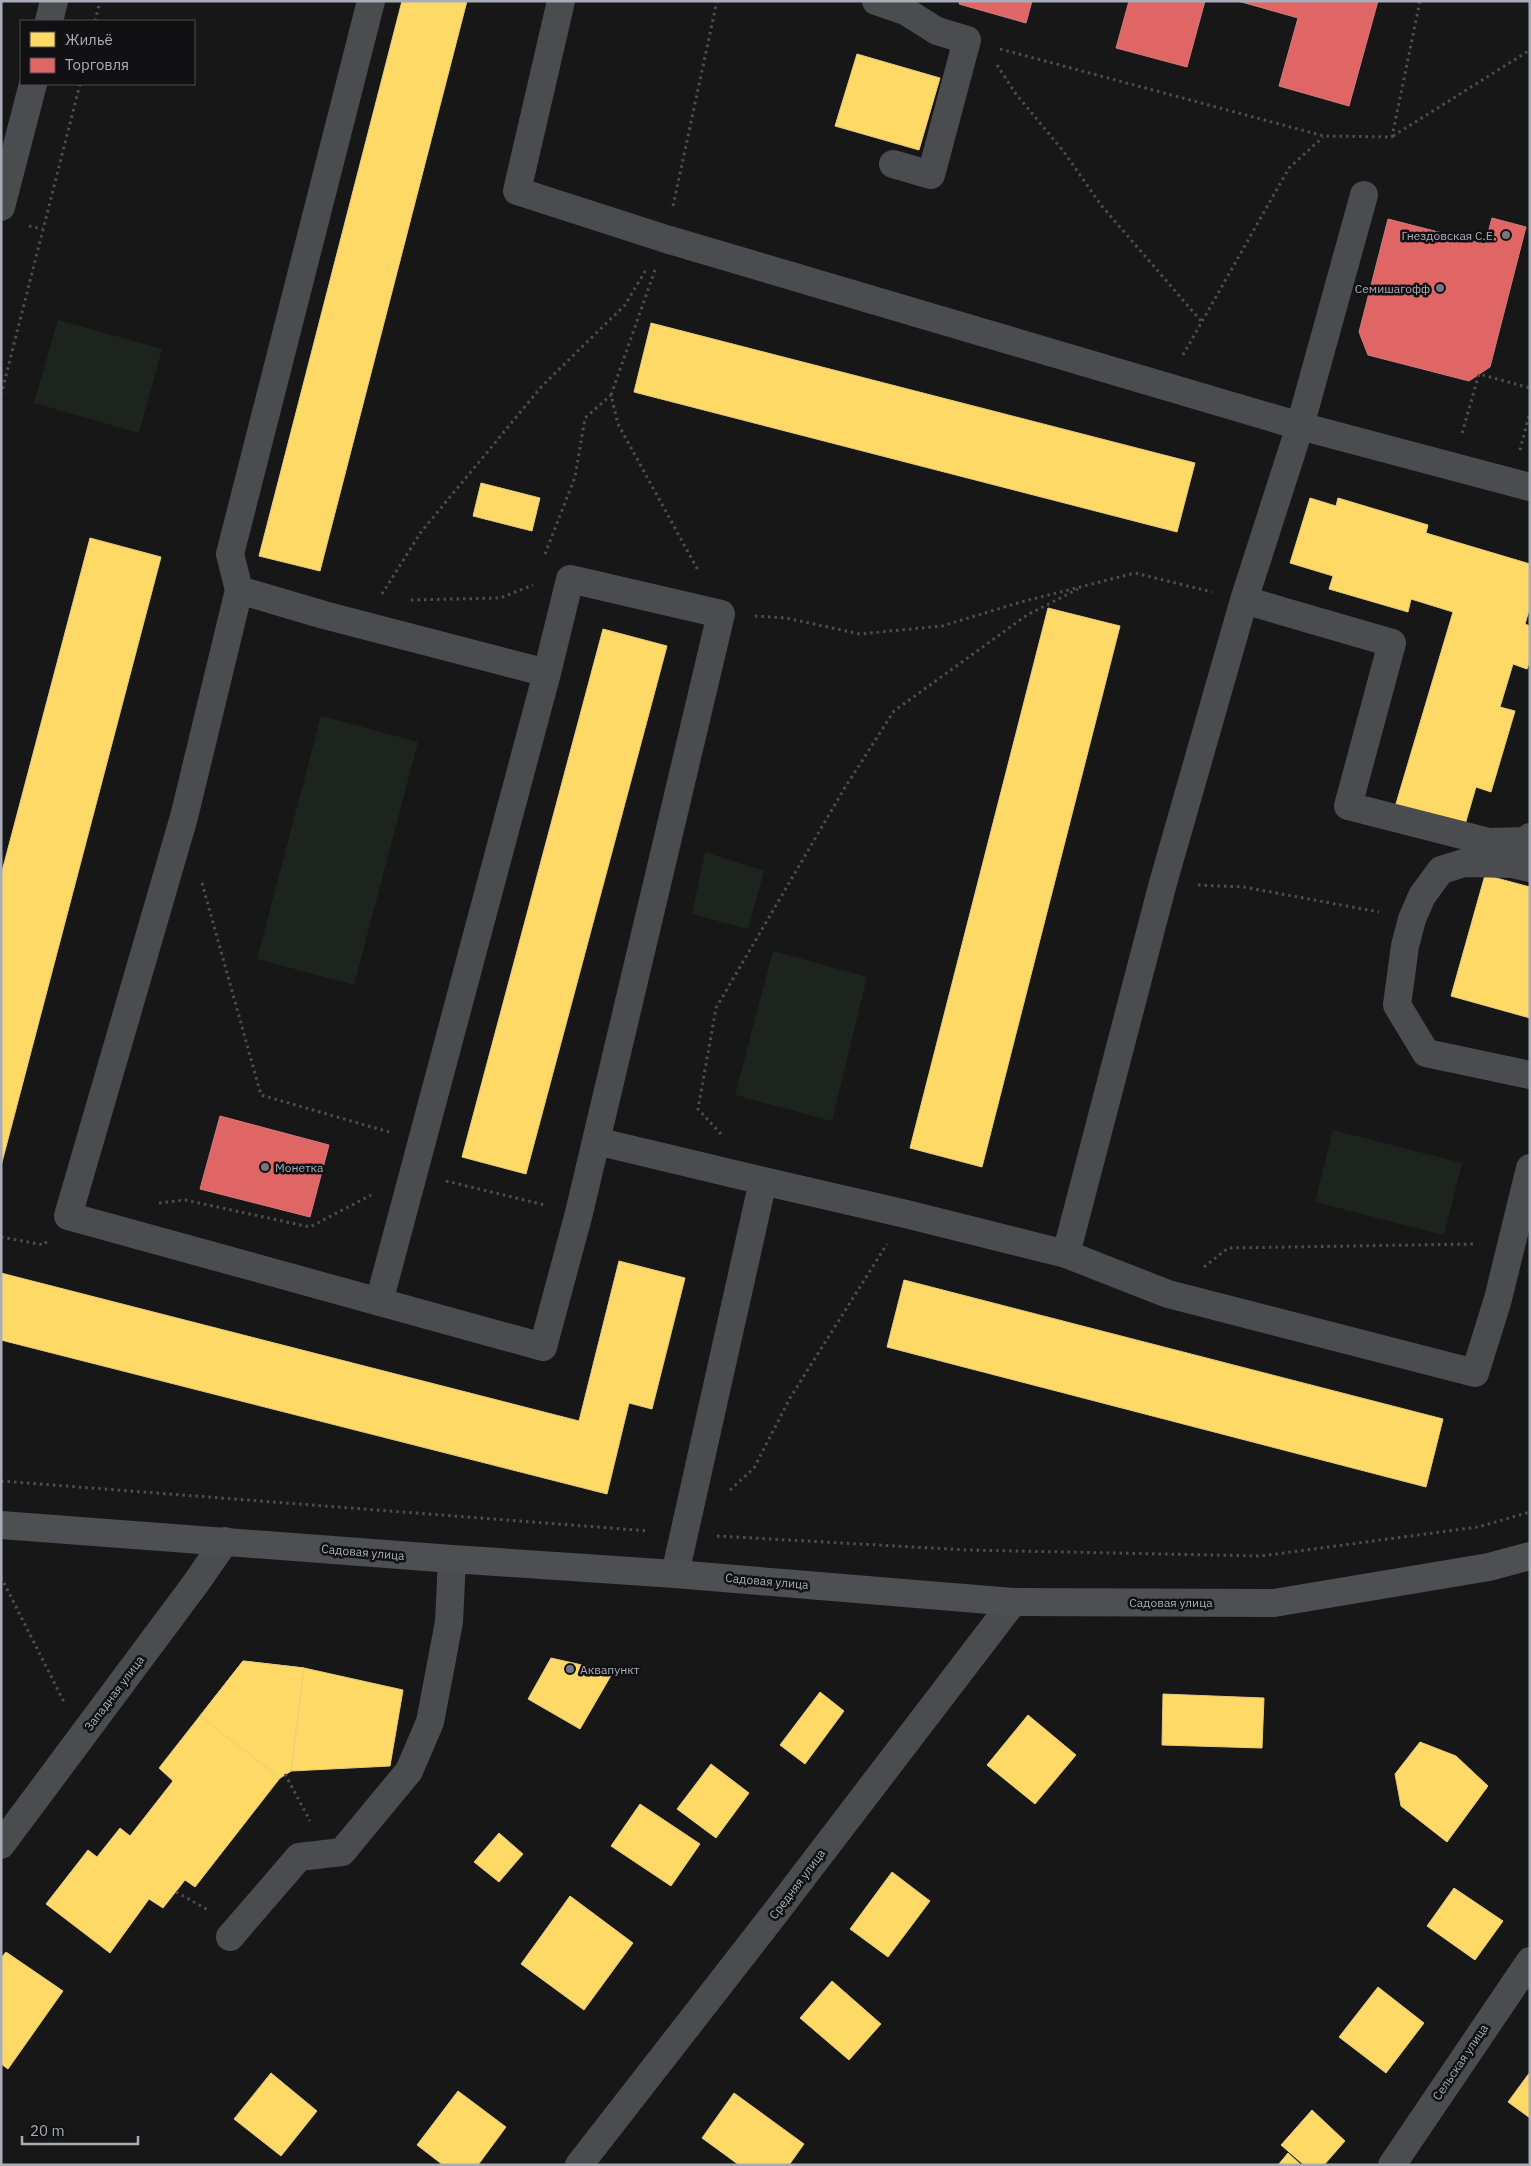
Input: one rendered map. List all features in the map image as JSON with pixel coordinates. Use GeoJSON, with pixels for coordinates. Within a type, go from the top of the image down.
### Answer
{"type":"FeatureCollection","features":[{"type":"Feature","properties":{"kind":"main road","name":"Садовая улица"},"geometry":{"type":"LineString","coordinates":[[1,1525],[675,1574],[1013,1602],[1274,1603],[1489,1568],[1530,1556]]}},
{"type":"Feature","properties":{"kind":"street"},"geometry":{"type":"LineString","coordinates":[[49,20],[54,1]]}},
{"type":"Feature","properties":{"kind":"street"},"geometry":{"type":"LineString","coordinates":[[371,1],[230,554],[239,590],[184,817],[68,1216],[543,1347],[580,1213],[722,614],[570,579],[548,673],[380,1302]]}},
{"type":"Feature","properties":{"kind":"street"},"geometry":{"type":"LineString","coordinates":[[562,1],[516,192],[666,239],[1300,426],[1453,465],[1530,487]]}},
{"type":"Feature","properties":{"kind":"street"},"geometry":{"type":"LineString","coordinates":[[876,1],[905,11],[937,31],[975,42],[931,175],[893,164]]}},
{"type":"Feature","properties":{"kind":"street"},"geometry":{"type":"LineString","coordinates":[[1,207],[33,85]]}},
{"type":"Feature","properties":{"kind":"street"},"geometry":{"type":"LineString","coordinates":[[1066,1254],[1162,883],[1244,600],[1300,426],[1364,195]]}},
{"type":"Feature","properties":{"kind":"street"},"geometry":{"type":"LineString","coordinates":[[239,590],[333,617],[548,673]]}},
{"type":"Feature","properties":{"kind":"street"},"geometry":{"type":"LineString","coordinates":[[1244,600],[1392,643],[1348,806],[1489,842],[1529,841],[1530,837]]}},
{"type":"Feature","properties":{"kind":"street"},"geometry":{"type":"LineString","coordinates":[[1530,868],[1514,864],[1464,863],[1441,870],[1422,896],[1412,919],[1397,1005],[1426,1053],[1530,1075]]}},
{"type":"Feature","properties":{"kind":"street"},"geometry":{"type":"LineString","coordinates":[[596,1141],[1066,1254],[1168,1294],[1475,1372],[1498,1299],[1530,1168]]}},
{"type":"Feature","properties":{"kind":"street"},"geometry":{"type":"LineString","coordinates":[[675,1574],[763,1181]]}},
{"type":"Feature","properties":{"kind":"street","name":"Западная улица"},"geometry":{"type":"LineString","coordinates":[[1,1845],[225,1541]]}},
{"type":"Feature","properties":{"kind":"street"},"geometry":{"type":"LineString","coordinates":[[230,1937],[299,1857],[342,1852],[409,1771],[430,1722],[449,1622],[452,1559]]}},
{"type":"Feature","properties":{"kind":"street","name":"Средняя улица"},"geometry":{"type":"LineString","coordinates":[[579,2165],[770,1920],[1013,1602]]}},
{"type":"Feature","properties":{"kind":"street","name":"Сельская улица"},"geometry":{"type":"LineString","coordinates":[[1392,2165],[1530,1961]]}},
{"type":"Feature","properties":{"kind":"path"},"geometry":{"type":"LineString","coordinates":[[95,20],[100,1]]}},
{"type":"Feature","properties":{"kind":"path"},"geometry":{"type":"LineString","coordinates":[[543,558],[575,476],[585,418],[611,396],[666,239],[717,1]]}},
{"type":"Feature","properties":{"kind":"path"},"geometry":{"type":"LineString","coordinates":[[1392,137],[1420,1]]}},
{"type":"Feature","properties":{"kind":"path"},"geometry":{"type":"LineString","coordinates":[[975,42],[1324,136],[1392,137],[1530,50]]}},
{"type":"Feature","properties":{"kind":"path"},"geometry":{"type":"LineString","coordinates":[[975,42],[1064,152],[1101,204],[1201,321]]}},
{"type":"Feature","properties":{"kind":"path"},"geometry":{"type":"LineString","coordinates":[[1,395],[80,85]]}},
{"type":"Feature","properties":{"kind":"path"},"geometry":{"type":"LineString","coordinates":[[1168,386],[1201,321],[1289,168],[1324,136]]}},
{"type":"Feature","properties":{"kind":"path"},"geometry":{"type":"LineString","coordinates":[[388,599],[379,599],[421,532],[542,386],[624,305],[666,239]]}},
{"type":"Feature","properties":{"kind":"path"},"geometry":{"type":"LineString","coordinates":[[1453,465],[1480,374],[1530,388]]}},
{"type":"Feature","properties":{"kind":"path"},"geometry":{"type":"LineString","coordinates":[[611,396],[618,424],[722,614],[786,618],[860,634],[942,626],[1085,585],[1136,573],[1244,600]]}},
{"type":"Feature","properties":{"kind":"path"},"geometry":{"type":"LineString","coordinates":[[533,585],[536,576]]}},
{"type":"Feature","properties":{"kind":"path"},"geometry":{"type":"LineString","coordinates":[[405,600],[500,598],[533,585],[570,579]]}},
{"type":"Feature","properties":{"kind":"path"},"geometry":{"type":"LineString","coordinates":[[724,1138],[698,1109],[716,1008],[844,789],[894,712],[1027,615],[1085,585]]}},
{"type":"Feature","properties":{"kind":"path"},"geometry":{"type":"LineString","coordinates":[[200,875],[261,1096],[422,1141]]}},
{"type":"Feature","properties":{"kind":"path"},"geometry":{"type":"LineString","coordinates":[[1162,883],[1244,887],[1412,919]]}},
{"type":"Feature","properties":{"kind":"path"},"geometry":{"type":"LineString","coordinates":[[156,1204],[185,1200],[310,1227],[413,1174],[580,1213]]}},
{"type":"Feature","properties":{"kind":"path"},"geometry":{"type":"LineString","coordinates":[[725,1495],[754,1468],[790,1398],[906,1214]]}},
{"type":"Feature","properties":{"kind":"path"},"geometry":{"type":"LineString","coordinates":[[1168,1294],[1228,1248],[1511,1244]]}},
{"type":"Feature","properties":{"kind":"path"},"geometry":{"type":"LineString","coordinates":[[1,1481],[683,1534],[967,1550],[1261,1556],[1478,1527],[1530,1512]]}},
{"type":"Feature","properties":{"kind":"path"},"geometry":{"type":"LineString","coordinates":[[1,1578],[64,1704]]}},
{"type":"Feature","properties":{"kind":"path"},"geometry":{"type":"LineString","coordinates":[[286,1774],[328,1854]]}},
{"type":"Feature","properties":{"kind":"shaded area"},"geometry":{"type":"Polygon","coordinates":[[[58,320],[162,349],[139,433],[34,403],[58,320]]]}},
{"type":"Feature","properties":{"kind":"shaded area"},"geometry":{"type":"Polygon","coordinates":[[[321,716],[418,742],[354,985],[257,959],[321,716]]]}},
{"type":"Feature","properties":{"kind":"shaded area"},"geometry":{"type":"Polygon","coordinates":[[[705,852],[764,871],[748,929],[692,914],[705,852]]]}},
{"type":"Feature","properties":{"kind":"shaded area"},"geometry":{"type":"Polygon","coordinates":[[[773,951],[867,977],[832,1121],[735,1095],[773,951]]]}},
{"type":"Feature","properties":{"kind":"shaded area"},"geometry":{"type":"Polygon","coordinates":[[[1333,1130],[1462,1163],[1444,1235],[1315,1202],[1333,1130]]]}},
{"type":"Feature","properties":{"kind":"building: Жильё"},"geometry":{"type":"Polygon","coordinates":[[[402,1],[467,1],[320,571],[259,556],[402,1]]]}},
{"type":"Feature","properties":{"kind":"building: Жильё"},"geometry":{"type":"Polygon","coordinates":[[[857,54],[940,78],[919,150],[835,126],[857,54]]]}},
{"type":"Feature","properties":{"kind":"building: Жильё"},"geometry":{"type":"Polygon","coordinates":[[[651,323],[1195,463],[1177,532],[634,392],[651,323]]]}},
{"type":"Feature","properties":{"kind":"building: Жильё"},"geometry":{"type":"Polygon","coordinates":[[[481,483],[540,498],[532,531],[473,516],[481,483]]]}},
{"type":"Feature","properties":{"kind":"building: Жильё"},"geometry":{"type":"Polygon","coordinates":[[[1310,498],[1336,506],[1338,498],[1428,525],[1426,533],[1530,564],[1530,607],[1525,624],[1530,626],[1530,660],[1527,669],[1513,664],[1500,707],[1515,711],[1491,792],[1476,787],[1464,828],[1395,807],[1453,612],[1411,599],[1408,612],[1329,589],[1333,576],[1290,563],[1310,498]]]}},
{"type":"Feature","properties":{"kind":"building: Жильё"},"geometry":{"type":"Polygon","coordinates":[[[90,538],[161,557],[1,1166],[1,875],[90,538]]]}},
{"type":"Feature","properties":{"kind":"building: Жильё"},"geometry":{"type":"Polygon","coordinates":[[[1048,608],[1120,626],[982,1167],[910,1148],[1048,608]]]}},
{"type":"Feature","properties":{"kind":"building: Жильё"},"geometry":{"type":"Polygon","coordinates":[[[603,629],[667,646],[526,1174],[462,1157],[603,629]]]}},
{"type":"Feature","properties":{"kind":"building: Жильё"},"geometry":{"type":"Polygon","coordinates":[[[1485,875],[1530,887],[1530,1018],[1451,996],[1485,875]]]}},
{"type":"Feature","properties":{"kind":"building: Жильё"},"geometry":{"type":"Polygon","coordinates":[[[619,1261],[685,1278],[652,1409],[629,1403],[607,1494],[1,1340],[1,1273],[579,1421],[619,1261]]]}},
{"type":"Feature","properties":{"kind":"building: Жильё"},"geometry":{"type":"Polygon","coordinates":[[[904,1280],[1443,1419],[1426,1487],[887,1347],[904,1280]]]}},
{"type":"Feature","properties":{"kind":"building: Жильё"},"geometry":{"type":"Polygon","coordinates":[[[551,1658],[613,1672],[580,1729],[528,1699],[551,1658]]]}},
{"type":"Feature","properties":{"kind":"building: Жильё"},"geometry":{"type":"Polygon","coordinates":[[[243,1661],[304,1668],[403,1690],[390,1766],[291,1771],[280,1778],[195,1887],[185,1880],[163,1908],[149,1899],[110,1953],[46,1904],[88,1850],[97,1857],[120,1828],[130,1836],[173,1781],[159,1768],[243,1661]]]}},
{"type":"Feature","properties":{"kind":"building: Жильё"},"geometry":{"type":"Polygon","coordinates":[[[243,1661],[304,1668],[291,1771],[280,1778],[200,1716],[243,1661]]]}},
{"type":"Feature","properties":{"kind":"building: Жильё"},"geometry":{"type":"Polygon","coordinates":[[[820,1692],[844,1711],[805,1764],[780,1745],[820,1692]]]}},
{"type":"Feature","properties":{"kind":"building: Жильё"},"geometry":{"type":"Polygon","coordinates":[[[1163,1694],[1264,1698],[1262,1748],[1162,1745],[1163,1694]]]}},
{"type":"Feature","properties":{"kind":"building: Жильё"},"geometry":{"type":"Polygon","coordinates":[[[1028,1715],[1076,1755],[1035,1804],[987,1765],[1028,1715]]]}},
{"type":"Feature","properties":{"kind":"building: Жильё"},"geometry":{"type":"Polygon","coordinates":[[[1420,1742],[1456,1756],[1488,1786],[1447,1842],[1401,1806],[1395,1774],[1420,1742]]]}},
{"type":"Feature","properties":{"kind":"building: Жильё"},"geometry":{"type":"Polygon","coordinates":[[[711,1764],[749,1793],[716,1838],[677,1809],[711,1764]]]}},
{"type":"Feature","properties":{"kind":"building: Жильё"},"geometry":{"type":"Polygon","coordinates":[[[640,1804],[700,1844],[671,1886],[611,1846],[640,1804]]]}},
{"type":"Feature","properties":{"kind":"building: Жильё"},"geometry":{"type":"Polygon","coordinates":[[[499,1833],[523,1854],[499,1882],[474,1862],[499,1833]]]}},
{"type":"Feature","properties":{"kind":"building: Жильё"},"geometry":{"type":"Polygon","coordinates":[[[892,1872],[930,1901],[888,1957],[850,1929],[892,1872]]]}},
{"type":"Feature","properties":{"kind":"building: Жильё"},"geometry":{"type":"Polygon","coordinates":[[[1454,1888],[1503,1921],[1475,1960],[1427,1926],[1454,1888]]]}},
{"type":"Feature","properties":{"kind":"building: Жильё"},"geometry":{"type":"Polygon","coordinates":[[[570,1896],[633,1943],[584,2010],[521,1964],[570,1896]]]}},
{"type":"Feature","properties":{"kind":"building: Жильё"},"geometry":{"type":"Polygon","coordinates":[[[6,1952],[63,1991],[8,2069],[1,2064],[1,1958],[6,1952]]]}},
{"type":"Feature","properties":{"kind":"building: Жильё"},"geometry":{"type":"Polygon","coordinates":[[[832,1981],[881,2024],[849,2060],[800,2018],[832,1981]]]}},
{"type":"Feature","properties":{"kind":"building: Жильё"},"geometry":{"type":"Polygon","coordinates":[[[1378,1987],[1424,2023],[1386,2073],[1339,2037],[1378,1987]]]}},
{"type":"Feature","properties":{"kind":"building: Жильё"},"geometry":{"type":"Polygon","coordinates":[[[1530,2072],[1530,2118],[1508,2102],[1530,2072]]]}},
{"type":"Feature","properties":{"kind":"building: Жильё"},"geometry":{"type":"Polygon","coordinates":[[[271,2073],[317,2111],[281,2156],[234,2119],[271,2073]]]}},
{"type":"Feature","properties":{"kind":"building: Жильё"},"geometry":{"type":"Polygon","coordinates":[[[458,2091],[506,2127],[478,2165],[443,2165],[417,2145],[458,2091]]]}},
{"type":"Feature","properties":{"kind":"building: Жильё"},"geometry":{"type":"Polygon","coordinates":[[[734,2093],[804,2144],[789,2165],[739,2165],[702,2138],[734,2093]]]}},
{"type":"Feature","properties":{"kind":"building: Жильё"},"geometry":{"type":"Polygon","coordinates":[[[1312,2110],[1345,2141],[1324,2165],[1304,2165],[1281,2145],[1312,2110]]]}},
{"type":"Feature","properties":{"kind":"building: Жильё"},"geometry":{"type":"Polygon","coordinates":[[[1288,2153],[1301,2165],[1278,2165],[1288,2153]]]}},
{"type":"Feature","properties":{"kind":"building: Торговля"},"geometry":{"type":"Polygon","coordinates":[[[960,1],[1032,1],[1026,23],[959,4],[960,1]]]}},
{"type":"Feature","properties":{"kind":"building: Торговля"},"geometry":{"type":"Polygon","coordinates":[[[1129,1],[1205,1],[1187,67],[1116,48],[1129,1]]]}},
{"type":"Feature","properties":{"kind":"building: Торговля"},"geometry":{"type":"Polygon","coordinates":[[[1238,1],[1378,1],[1349,106],[1279,86],[1298,18],[1238,1]]]}},
{"type":"Feature","properties":{"kind":"building: Торговля","name":"Семишагофф"},"geometry":{"type":"Polygon","coordinates":[[[1492,218],[1526,227],[1490,367],[1469,381],[1368,355],[1359,332],[1388,219],[1485,244],[1492,218]]]}},
{"type":"Feature","properties":{"kind":"building: Торговля","name":"Монетка"},"geometry":{"type":"Polygon","coordinates":[[[220,1116],[329,1145],[310,1217],[200,1189],[220,1116]]]}},
{"type":"Feature","properties":{"kind":"place","name":"Гнездовская С.Е."},"geometry":{"type":"Point","coordinates":[1506,235]}},
{"type":"Feature","properties":{"kind":"place","name":"Семишагофф"},"geometry":{"type":"Point","coordinates":[1440,288]}},
{"type":"Feature","properties":{"kind":"place","name":"Монетка"},"geometry":{"type":"Point","coordinates":[265,1167]}},
{"type":"Feature","properties":{"kind":"place","name":"Аквапункт"},"geometry":{"type":"Point","coordinates":[570,1669]}}]}
